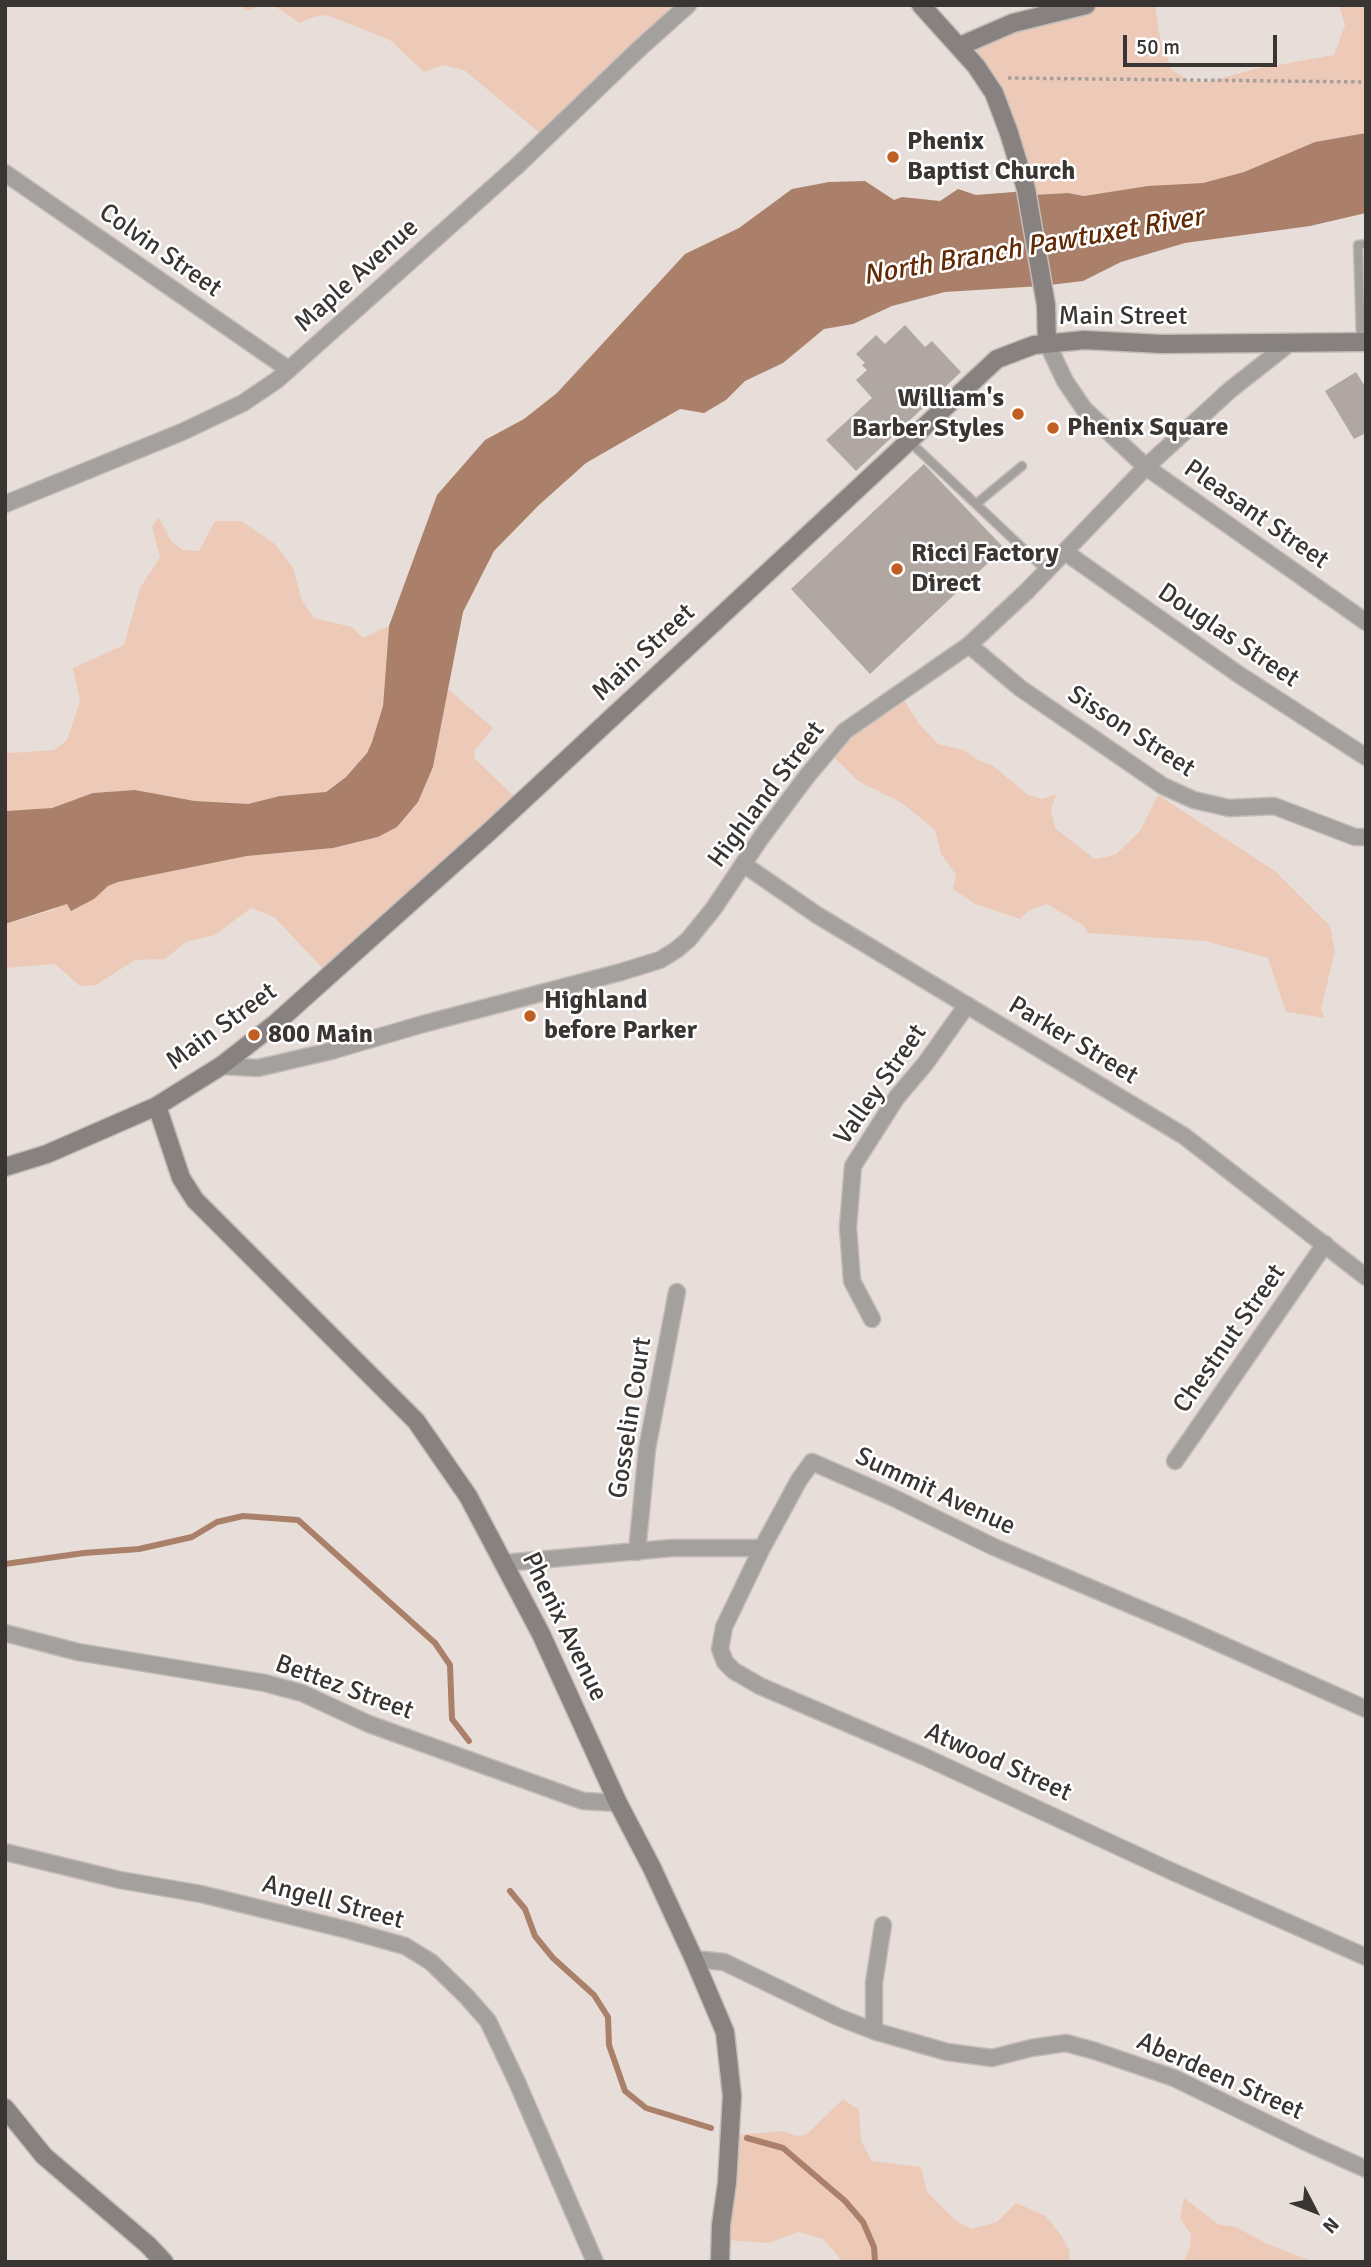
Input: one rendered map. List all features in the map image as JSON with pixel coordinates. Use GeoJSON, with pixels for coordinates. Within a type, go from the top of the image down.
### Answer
{"type":"FeatureCollection","features":[{"type":"Feature","properties":{"kind":"main road"},"geometry":{"type":"LineString","coordinates":[[921,5],[960,46],[994,93],[1026,189],[1046,305],[1047,343]]}},
{"type":"Feature","properties":{"kind":"main road"},"geometry":{"type":"LineString","coordinates":[[960,46],[1013,23],[1086,5]]}},
{"type":"Feature","properties":{"kind":"main road","name":"Main Street"},"geometry":{"type":"LineString","coordinates":[[5,1167],[47,1154],[157,1106],[221,1066],[321,984],[490,831],[997,359],[1034,345],[1084,340],[1162,344],[1363,342]]}},
{"type":"Feature","properties":{"kind":"main road","name":"Phenix Avenue"},"geometry":{"type":"LineString","coordinates":[[157,1106],[181,1178],[194,1200],[416,1421],[468,1496],[541,1634],[618,1803],[652,1868],[725,2032],[732,2096],[720,2262]]}},
{"type":"Feature","properties":{"kind":"main road"},"geometry":{"type":"LineString","coordinates":[[5,2108],[44,2156],[148,2245],[164,2262]]}},
{"type":"Feature","properties":{"kind":"street","name":"Maple Avenue"},"geometry":{"type":"LineString","coordinates":[[5,504],[209,420],[243,403],[277,380],[518,165],[688,5]]}},
{"type":"Feature","properties":{"kind":"street","name":"Colvin Street"},"geometry":{"type":"LineString","coordinates":[[5,173],[288,369]]}},
{"type":"Feature","properties":{"kind":"street","name":"Highland Street"},"geometry":{"type":"LineString","coordinates":[[221,1066],[258,1068],[331,1051],[660,960],[688,940],[714,908],[807,776],[845,731],[969,645],[1065,552],[1146,467],[1230,390],[1291,342]]}},
{"type":"Feature","properties":{"kind":"street","name":"Pleasant Street"},"geometry":{"type":"LineString","coordinates":[[1047,343],[1065,381],[1084,409],[1146,467],[1366,622]]}},
{"type":"Feature","properties":{"kind":"street","name":"Douglas Street"},"geometry":{"type":"LineString","coordinates":[[1065,552],[1238,674],[1366,757]]}},
{"type":"Feature","properties":{"kind":"street","name":"Sisson Street"},"geometry":{"type":"LineString","coordinates":[[969,645],[1020,688],[1163,786],[1194,800],[1229,808],[1274,806],[1355,837],[1366,837]]}},
{"type":"Feature","properties":{"kind":"street","name":"Parker Street"},"geometry":{"type":"LineString","coordinates":[[743,864],[817,915],[1184,1136],[1366,1276]]}},
{"type":"Feature","properties":{"kind":"street","name":"Valley Street"},"geometry":{"type":"LineString","coordinates":[[872,1319],[852,1281],[848,1227],[853,1166],[897,1097],[925,1064],[967,1005]]}},
{"type":"Feature","properties":{"kind":"street","name":"Chestnut Street"},"geometry":{"type":"LineString","coordinates":[[1175,1461],[1325,1244]]}},
{"type":"Feature","properties":{"kind":"street","name":"Gosselin Court"},"geometry":{"type":"LineString","coordinates":[[637,1552],[647,1449],[677,1292]]}},
{"type":"Feature","properties":{"kind":"street","name":"Summit Avenue"},"geometry":{"type":"LineString","coordinates":[[762,1548],[799,1480],[812,1462],[892,1497],[994,1548],[1185,1628],[1366,1709]]}},
{"type":"Feature","properties":{"kind":"street"},"geometry":{"type":"LineString","coordinates":[[504,1563],[672,1548],[762,1548]]}},
{"type":"Feature","properties":{"kind":"street","name":"Atwood Street"},"geometry":{"type":"LineString","coordinates":[[762,1548],[724,1627],[720,1649],[725,1662],[734,1671],[760,1686],[923,1756],[1171,1871],[1366,1957]]}},
{"type":"Feature","properties":{"kind":"street","name":"Bettez Street"},"geometry":{"type":"LineString","coordinates":[[5,1633],[78,1652],[290,1689],[369,1724],[583,1801],[618,1803]]}},
{"type":"Feature","properties":{"kind":"street","name":"Angell Street"},"geometry":{"type":"LineString","coordinates":[[5,1852],[120,1880],[201,1894],[348,1930],[405,1946],[431,1962],[488,2021],[517,2081],[595,2262]]}},
{"type":"Feature","properties":{"kind":"street"},"geometry":{"type":"LineString","coordinates":[[874,2031],[874,1983],[883,1925]]}},
{"type":"Feature","properties":{"kind":"street","name":"Aberdeen Street"},"geometry":{"type":"LineString","coordinates":[[694,1959],[724,1962],[779,1990],[874,2031],[947,2052],[992,2058],[1066,2043],[1096,2051],[1174,2078],[1366,2169]]}},
{"type":"Feature","properties":{"kind":"lane"},"geometry":{"type":"LineString","coordinates":[[1363,342],[1358,245],[1366,244]]}},
{"type":"Feature","properties":{"kind":"lane"},"geometry":{"type":"LineString","coordinates":[[909,441],[1047,570]]}},
{"type":"Feature","properties":{"kind":"lane"},"geometry":{"type":"LineString","coordinates":[[976,504],[1021,466]]}},
{"type":"Feature","properties":{"kind":"path"},"geometry":{"type":"LineString","coordinates":[[984,78],[1366,82]]}},
{"type":"Feature","properties":{"kind":"shaded area"},"geometry":{"type":"Polygon","coordinates":[[[240,5],[692,5],[547,139],[464,70],[443,65],[424,72],[390,40],[327,15],[300,23],[276,7],[260,6],[247,11],[240,5]]]}},
{"type":"Feature","properties":{"kind":"shaded area"},"geometry":{"type":"Polygon","coordinates":[[[1101,5],[1155,5],[1160,38],[1172,70],[1190,81],[1207,82],[1255,69],[1334,55],[1345,25],[1339,5],[1366,5],[1366,133],[1315,142],[1244,172],[1145,200],[1107,200],[1068,193],[1032,195],[1000,108],[962,48],[1015,24],[1101,5]]]}},
{"type":"Feature","properties":{"kind":"shaded area"},"geometry":{"type":"Polygon","coordinates":[[[158,517],[172,542],[183,550],[199,551],[215,521],[241,521],[275,544],[293,568],[302,600],[314,618],[352,627],[363,638],[389,626],[382,714],[371,748],[346,777],[317,798],[266,806],[195,801],[135,790],[93,793],[52,808],[5,813],[5,750],[10,753],[54,750],[67,740],[80,701],[73,668],[124,645],[140,588],[160,557],[152,527],[158,517]]]}},
{"type":"Feature","properties":{"kind":"shaded area"},"geometry":{"type":"Polygon","coordinates":[[[448,689],[493,728],[475,750],[474,758],[521,803],[330,976],[274,917],[251,908],[215,935],[186,942],[165,959],[135,960],[96,985],[80,986],[55,964],[5,968],[5,924],[50,911],[118,882],[247,856],[333,848],[378,837],[418,802],[433,767],[448,689]]]}},
{"type":"Feature","properties":{"kind":"shaded area"},"geometry":{"type":"Polygon","coordinates":[[[902,697],[919,724],[938,744],[964,750],[980,761],[992,765],[1028,795],[1043,799],[1056,794],[1051,810],[1055,828],[1095,859],[1115,855],[1140,831],[1158,795],[1275,871],[1330,926],[1335,951],[1321,1009],[1325,1018],[1286,1012],[1268,958],[1205,941],[1088,933],[1083,925],[1047,904],[1030,910],[1020,919],[975,904],[953,889],[956,875],[941,854],[935,830],[902,803],[858,781],[830,753],[849,730],[902,697]]]}},
{"type":"Feature","properties":{"kind":"shaded area"},"geometry":{"type":"Polygon","coordinates":[[[843,2099],[859,2110],[861,2141],[872,2161],[921,2167],[927,2192],[956,2221],[971,2229],[997,2222],[1016,2203],[1046,2216],[1069,2250],[1070,2262],[843,2262],[823,2239],[798,2232],[769,2243],[726,2240],[734,2135],[784,2131],[796,2136],[806,2135],[843,2099]]]}},
{"type":"Feature","properties":{"kind":"shaded area"},"geometry":{"type":"Polygon","coordinates":[[[1184,2198],[1218,2224],[1236,2227],[1265,2243],[1314,2262],[1183,2262],[1190,2247],[1191,2235],[1180,2218],[1184,2198]]]}},
{"type":"Feature","properties":{"kind":"water","name":"North Branch Pawtuxet River"},"geometry":{"type":"Polygon","coordinates":[[[1366,133],[1366,213],[1310,226],[1185,243],[1121,262],[1083,281],[945,292],[892,306],[853,324],[824,329],[783,363],[745,381],[726,400],[704,413],[680,409],[586,463],[539,505],[494,551],[463,612],[433,767],[418,802],[397,827],[378,837],[333,848],[247,856],[118,882],[71,911],[67,904],[5,924],[7,811],[52,808],[93,793],[135,790],[195,801],[248,804],[280,796],[326,792],[346,777],[367,753],[372,742],[383,706],[389,626],[437,495],[485,440],[524,419],[557,393],[685,254],[739,228],[792,189],[829,182],[865,181],[894,200],[902,197],[940,201],[958,189],[976,195],[1026,191],[1032,195],[1068,193],[1084,196],[1148,186],[1203,183],[1244,172],[1315,142],[1366,133]]]}},
{"type":"Feature","properties":{"kind":"building"},"geometry":{"type":"Polygon","coordinates":[[[905,325],[925,347],[932,341],[961,372],[856,471],[826,440],[872,398],[856,380],[867,370],[862,365],[865,363],[856,354],[876,335],[885,344],[905,325]]]}},
{"type":"Feature","properties":{"kind":"building"},"geometry":{"type":"Polygon","coordinates":[[[1356,372],[1366,388],[1366,433],[1354,439],[1325,391],[1356,372]]]}},
{"type":"Feature","properties":{"kind":"building","name":"Ricci Factory Direct"},"geometry":{"type":"Polygon","coordinates":[[[924,464],[1004,548],[870,674],[791,589],[924,464]]]}},
{"type":"Feature","properties":{"kind":"waterway"},"geometry":{"type":"LineString","coordinates":[[5,1564],[84,1553],[139,1549],[192,1537],[217,1522],[243,1516],[298,1520],[435,1643],[450,1665],[452,1719],[469,1741]]}},
{"type":"Feature","properties":{"kind":"waterway"},"geometry":{"type":"LineString","coordinates":[[510,1891],[525,1909],[535,1936],[553,1958],[594,1995],[608,2017],[609,2045],[625,2091],[646,2108],[711,2128]]}},
{"type":"Feature","properties":{"kind":"waterway"},"geometry":{"type":"LineString","coordinates":[[747,2138],[783,2148],[845,2201],[863,2222],[874,2247],[875,2262]]}},
{"type":"Feature","properties":{"kind":"place","name":"Phenix Baptist Church"},"geometry":{"type":"Point","coordinates":[893,157]}},
{"type":"Feature","properties":{"kind":"place","name":"William's Barber Styles"},"geometry":{"type":"Point","coordinates":[1018,414]}},
{"type":"Feature","properties":{"kind":"place","name":"Phenix Square"},"geometry":{"type":"Point","coordinates":[1053,428]}},
{"type":"Feature","properties":{"kind":"place","name":"Ricci Factory Direct"},"geometry":{"type":"Point","coordinates":[897,569]}},
{"type":"Feature","properties":{"kind":"place","name":"Highland before Parker"},"geometry":{"type":"Point","coordinates":[530,1016]}},
{"type":"Feature","properties":{"kind":"place","name":"800 Main"},"geometry":{"type":"Point","coordinates":[254,1035]}}]}
